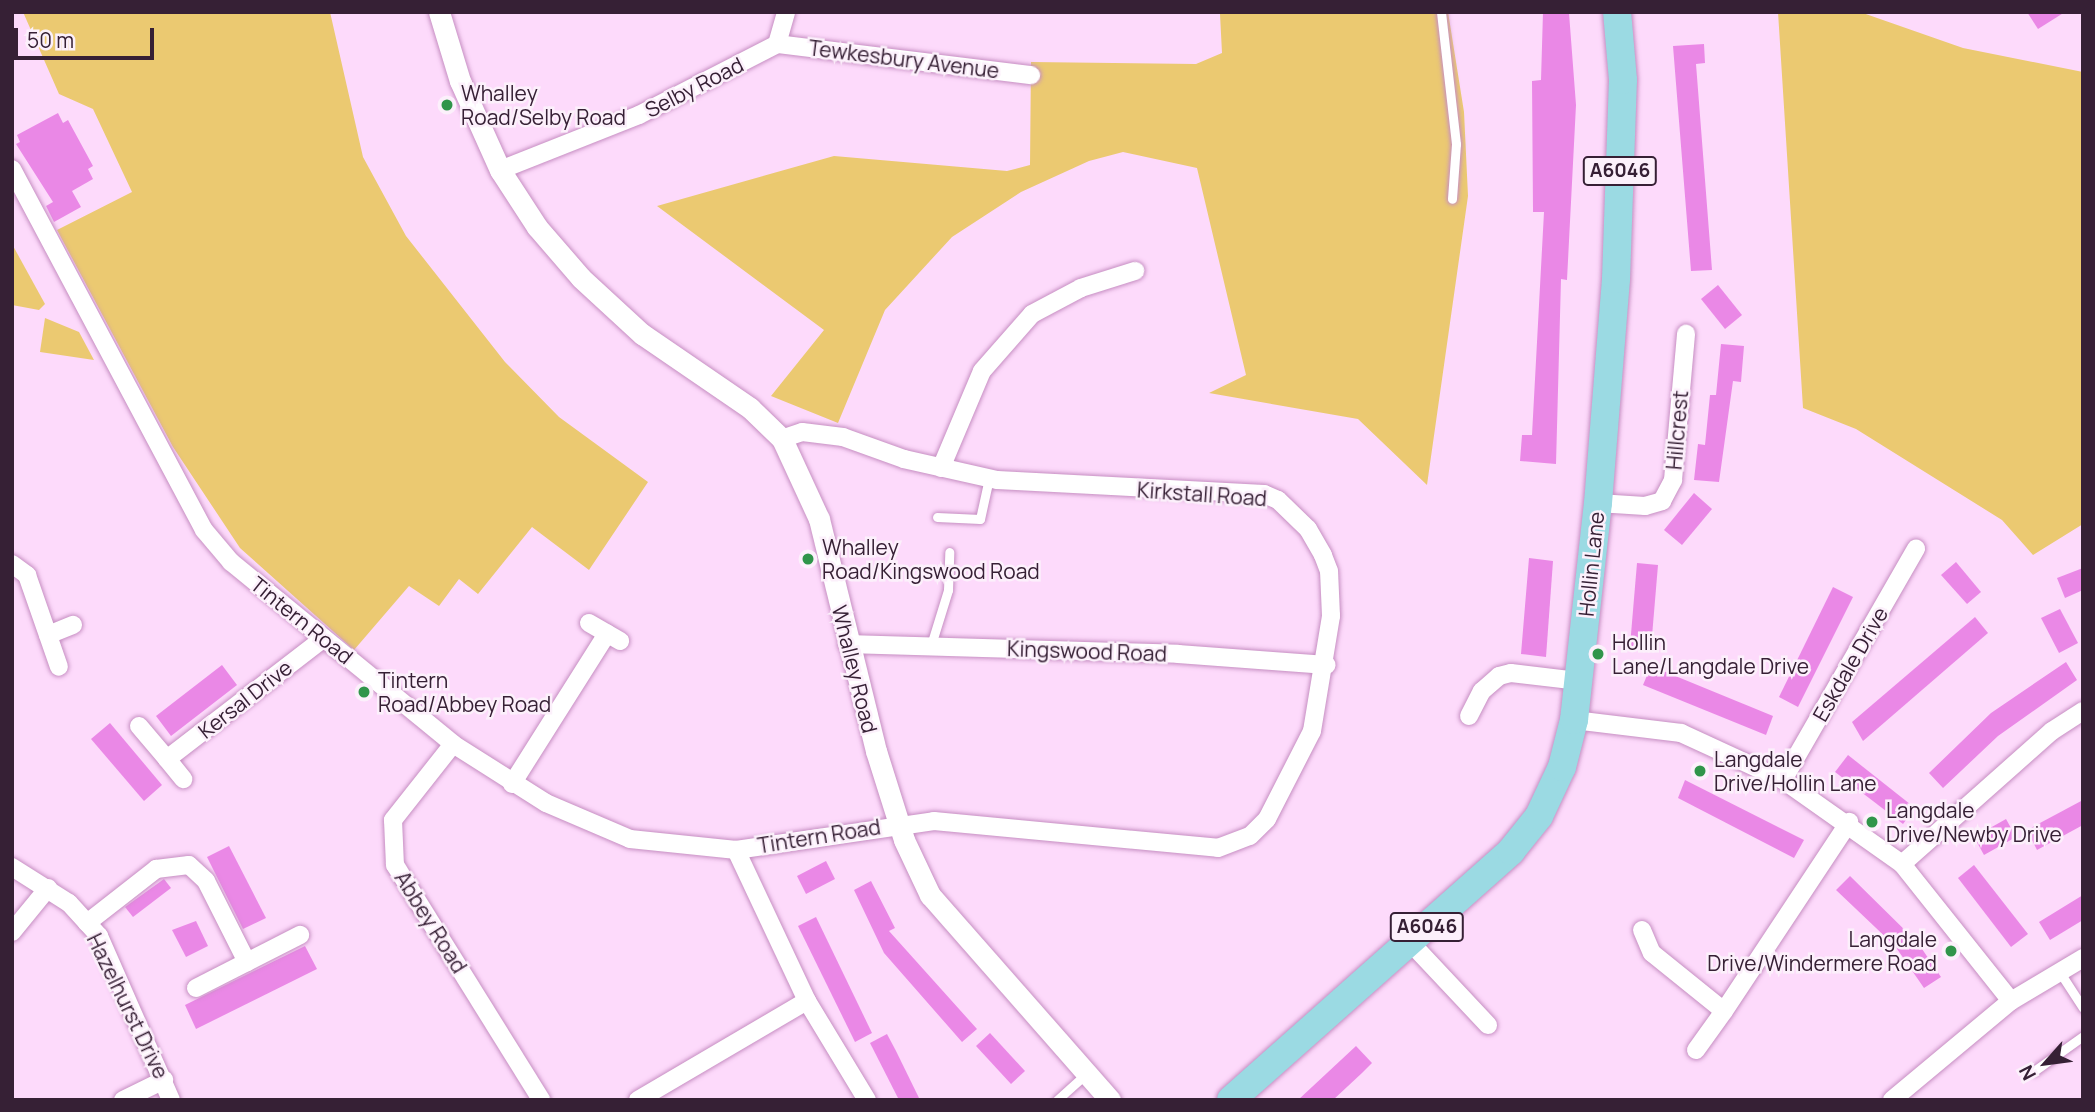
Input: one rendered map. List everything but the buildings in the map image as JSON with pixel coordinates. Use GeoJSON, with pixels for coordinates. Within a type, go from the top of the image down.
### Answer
{"type":"FeatureCollection","features":[{"type":"Feature","properties":{"kind":"main road","name":"Hollin Lane"},"geometry":{"type":"LineString","coordinates":[[1231,1100],[1511,851],[1539,816],[1562,767],[1574,720],[1598,503],[1617,266],[1623,80],[1617,12]]}},
{"type":"Feature","properties":{"kind":"street","name":"Whalley Road"},"geometry":{"type":"LineString","coordinates":[[439,12],[460,80],[500,170],[537,227],[580,278],[642,334],[750,408],[782,439],[819,519],[847,644],[898,823],[943,916],[1110,1100]]}},
{"type":"Feature","properties":{"kind":"street"},"geometry":{"type":"LineString","coordinates":[[777,44],[786,12]]}},
{"type":"Feature","properties":{"kind":"street","name":"Selby Road"},"geometry":{"type":"LineString","coordinates":[[500,170],[639,115],[777,44]]}},
{"type":"Feature","properties":{"kind":"street","name":"Tewkesbury Avenue"},"geometry":{"type":"LineString","coordinates":[[777,44],[1031,75]]}},
{"type":"Feature","properties":{"kind":"street","name":"Tintern Road"},"geometry":{"type":"LineString","coordinates":[[12,169],[204,530],[231,562],[453,744],[512,784],[630,839],[736,850],[898,823]]}},
{"type":"Feature","properties":{"kind":"street"},"geometry":{"type":"LineString","coordinates":[[942,468],[982,371],[1032,314],[1081,288],[1135,271]]}},
{"type":"Feature","properties":{"kind":"street","name":"Hillcrest"},"geometry":{"type":"LineString","coordinates":[[1598,503],[1644,506],[1662,500],[1673,480],[1686,334]]}},
{"type":"Feature","properties":{"kind":"street","name":"Kirkstall Road"},"geometry":{"type":"LineString","coordinates":[[782,439],[802,432],[843,437],[942,468],[989,478],[1264,494],[1278,500],[1308,529],[1329,571],[1327,665],[1312,731],[1295,773],[1268,819],[1235,844],[1202,849],[951,822],[898,823]]}},
{"type":"Feature","properties":{"kind":"street","name":"Eskdale Drive"},"geometry":{"type":"LineString","coordinates":[[1783,780],[1916,549]]}},
{"type":"Feature","properties":{"kind":"street"},"geometry":{"type":"LineString","coordinates":[[12,564],[27,575],[59,667]]}},
{"type":"Feature","properties":{"kind":"street"},"geometry":{"type":"LineString","coordinates":[[512,784],[613,637],[589,623]]}},
{"type":"Feature","properties":{"kind":"street"},"geometry":{"type":"LineString","coordinates":[[48,635],[73,625]]}},
{"type":"Feature","properties":{"kind":"street","name":"Kersal Drive"},"geometry":{"type":"LineString","coordinates":[[167,759],[324,638]]}},
{"type":"Feature","properties":{"kind":"street","name":"Kingswood Road"},"geometry":{"type":"LineString","coordinates":[[847,644],[1327,665]]}},
{"type":"Feature","properties":{"kind":"street"},"geometry":{"type":"LineString","coordinates":[[1469,716],[1482,691],[1499,676],[1511,673],[1578,681]]}},
{"type":"Feature","properties":{"kind":"street"},"geometry":{"type":"LineString","coordinates":[[1902,864],[2052,730],[2083,711]]}},
{"type":"Feature","properties":{"kind":"street"},"geometry":{"type":"LineString","coordinates":[[1574,720],[1681,733],[1783,780],[1849,822],[1902,864],[2011,1001]]}},
{"type":"Feature","properties":{"kind":"street"},"geometry":{"type":"LineString","coordinates":[[139,726],[183,779]]}},
{"type":"Feature","properties":{"kind":"street","name":"Abbey Road"},"geometry":{"type":"LineString","coordinates":[[453,744],[393,820],[395,865],[541,1100]]}},
{"type":"Feature","properties":{"kind":"street"},"geometry":{"type":"LineString","coordinates":[[1696,1050],[1849,822]]}},
{"type":"Feature","properties":{"kind":"street"},"geometry":{"type":"LineString","coordinates":[[736,850],[807,1001],[867,1100]]}},
{"type":"Feature","properties":{"kind":"street"},"geometry":{"type":"LineString","coordinates":[[87,923],[156,869],[189,865],[206,881],[247,962]]}},
{"type":"Feature","properties":{"kind":"street","name":"Hazelhurst Drive"},"geometry":{"type":"LineString","coordinates":[[12,867],[48,888],[99,936],[171,1100]]}},
{"type":"Feature","properties":{"kind":"street"},"geometry":{"type":"LineString","coordinates":[[12,932],[48,888]]}},
{"type":"Feature","properties":{"kind":"street"},"geometry":{"type":"LineString","coordinates":[[1642,930],[1652,953],[1724,1011]]}},
{"type":"Feature","properties":{"kind":"street"},"geometry":{"type":"LineString","coordinates":[[196,988],[300,935]]}},
{"type":"Feature","properties":{"kind":"street"},"geometry":{"type":"LineString","coordinates":[[1410,943],[1488,1025]]}},
{"type":"Feature","properties":{"kind":"street"},"geometry":{"type":"LineString","coordinates":[[1892,1100],[2011,1001],[2083,958]]}},
{"type":"Feature","properties":{"kind":"street"},"geometry":{"type":"LineString","coordinates":[[638,1100],[807,1001]]}},
{"type":"Feature","properties":{"kind":"street"},"geometry":{"type":"LineString","coordinates":[[123,1100],[164,1080]]}},
{"type":"Feature","properties":{"kind":"lane"},"geometry":{"type":"LineString","coordinates":[[1441,12],[1456,144],[1452,199]]}},
{"type":"Feature","properties":{"kind":"lane"},"geometry":{"type":"LineString","coordinates":[[937,517],[980,519],[989,478]]}},
{"type":"Feature","properties":{"kind":"lane"},"geometry":{"type":"LineString","coordinates":[[930,646],[948,590],[949,552]]}},
{"type":"Feature","properties":{"kind":"lane"},"geometry":{"type":"LineString","coordinates":[[2059,971],[2083,1008]]}},
{"type":"Feature","properties":{"kind":"lane"},"geometry":{"type":"LineString","coordinates":[[2034,1071],[2083,1036]]}},
{"type":"Feature","properties":{"kind":"lane"},"geometry":{"type":"LineString","coordinates":[[1057,1100],[1086,1074]]}},
{"type":"Feature","properties":{"kind":"shaded area"},"geometry":{"type":"Polygon","coordinates":[[[23,12],[330,12],[363,157],[406,236],[505,362],[559,417],[648,482],[589,570],[532,527],[478,594],[459,579],[439,606],[409,586],[354,650],[240,548],[173,447],[57,230],[132,192],[93,109],[59,94],[23,12]]]}},
{"type":"Feature","properties":{"kind":"shaded area"},"geometry":{"type":"Polygon","coordinates":[[[1448,12],[1464,112],[1468,196],[1427,485],[1358,419],[1209,393],[1246,375],[1197,168],[1123,152],[1089,161],[1021,192],[952,237],[885,310],[838,423],[771,396],[824,330],[657,206],[834,156],[1007,171],[1030,165],[1031,62],[1196,64],[1222,53],[1220,14],[1448,12]]]}},
{"type":"Feature","properties":{"kind":"shaded area"},"geometry":{"type":"Polygon","coordinates":[[[1778,12],[1860,12],[1963,48],[2083,72],[2083,524],[2033,555],[2002,520],[1856,429],[1803,408],[1778,12]]]}},
{"type":"Feature","properties":{"kind":"shaded area"},"geometry":{"type":"Polygon","coordinates":[[[12,244],[45,304],[39,310],[12,305],[12,244]]]}},
{"type":"Feature","properties":{"kind":"shaded area"},"geometry":{"type":"Polygon","coordinates":[[[45,318],[79,332],[94,360],[40,352],[45,318]]]}},
{"type":"Feature","properties":{"kind":"place","name":"Whalley Road/Selby Road"},"geometry":{"type":"Point","coordinates":[447,105]}},
{"type":"Feature","properties":{"kind":"place","name":"Whalley Road/Kingswood Road"},"geometry":{"type":"Point","coordinates":[808,559]}},
{"type":"Feature","properties":{"kind":"place","name":"Hollin Lane/Langdale Drive"},"geometry":{"type":"Point","coordinates":[1598,654]}},
{"type":"Feature","properties":{"kind":"place","name":"Tintern Road/Abbey Road"},"geometry":{"type":"Point","coordinates":[364,692]}},
{"type":"Feature","properties":{"kind":"place","name":"Langdale Drive/Hollin Lane"},"geometry":{"type":"Point","coordinates":[1700,771]}},
{"type":"Feature","properties":{"kind":"place","name":"Langdale Drive/Newby Drive"},"geometry":{"type":"Point","coordinates":[1872,822]}},
{"type":"Feature","properties":{"kind":"place","name":"Langdale Drive/Windermere Road"},"geometry":{"type":"Point","coordinates":[1951,951]}}]}
